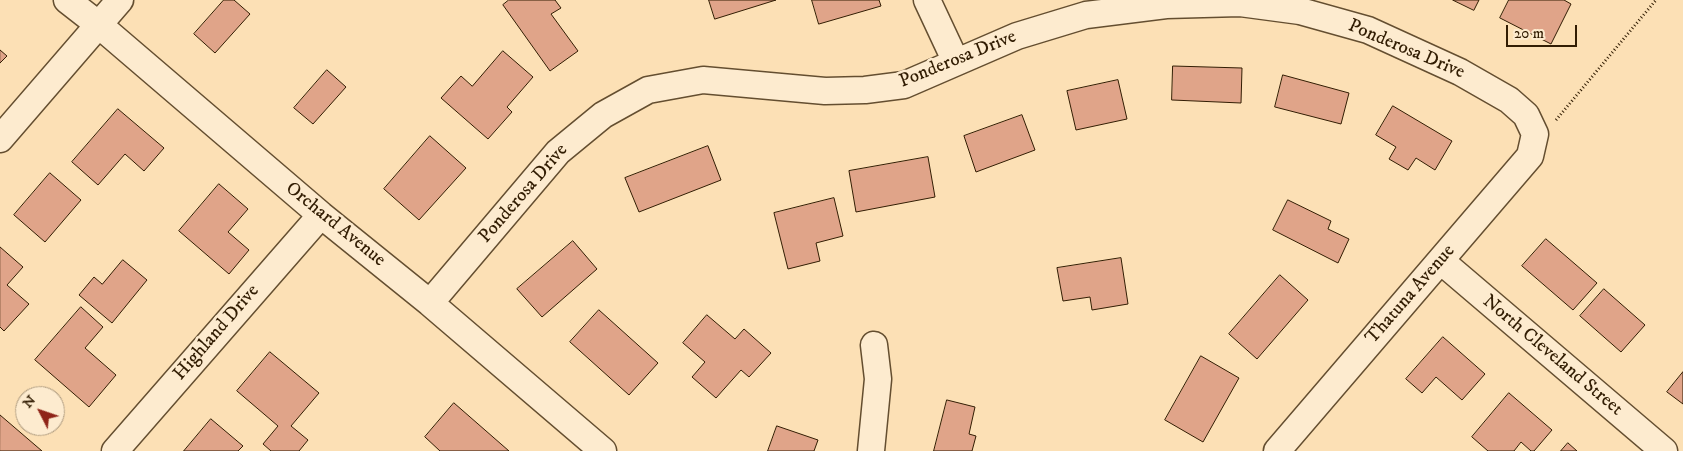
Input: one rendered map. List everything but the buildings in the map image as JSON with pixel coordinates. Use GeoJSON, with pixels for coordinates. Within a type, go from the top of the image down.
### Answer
{"type":"FeatureCollection","features":[{"type":"Feature","properties":{"kind":"street","name":"Orchard Avenue"},"geometry":{"type":"LineString","coordinates":[[67,0],[99,25],[321,215],[430,302],[603,451]]}},
{"type":"Feature","properties":{"kind":"street"},"geometry":{"type":"LineString","coordinates":[[0,139],[120,0]]}},
{"type":"Feature","properties":{"kind":"street"},"geometry":{"type":"LineString","coordinates":[[927,0],[956,62]]}},
{"type":"Feature","properties":{"kind":"street","name":"Ponderosa Drive"},"geometry":{"type":"LineString","coordinates":[[430,302],[558,152],[603,115],[648,90],[703,80],[825,92],[865,90],[904,85],[1017,36],[1086,15],[1166,5],[1240,2],[1300,11],[1368,30],[1460,72],[1509,100],[1526,115],[1535,134]]}},
{"type":"Feature","properties":{"kind":"street","name":"Thatuna Avenue"},"geometry":{"type":"LineString","coordinates":[[1277,451],[1530,156],[1535,134]]}},
{"type":"Feature","properties":{"kind":"street","name":"Highland Drive"},"geometry":{"type":"LineString","coordinates":[[115,451],[321,215]]}},
{"type":"Feature","properties":{"kind":"street","name":"North Cleveland Street"},"geometry":{"type":"LineString","coordinates":[[1441,261],[1664,451]]}},
{"type":"Feature","properties":{"kind":"street"},"geometry":{"type":"LineString","coordinates":[[871,451],[878,379],[874,344]]}},
{"type":"Feature","properties":{"kind":"path"},"geometry":{"type":"LineString","coordinates":[[1535,134],[1558,119],[1656,0]]}}]}
